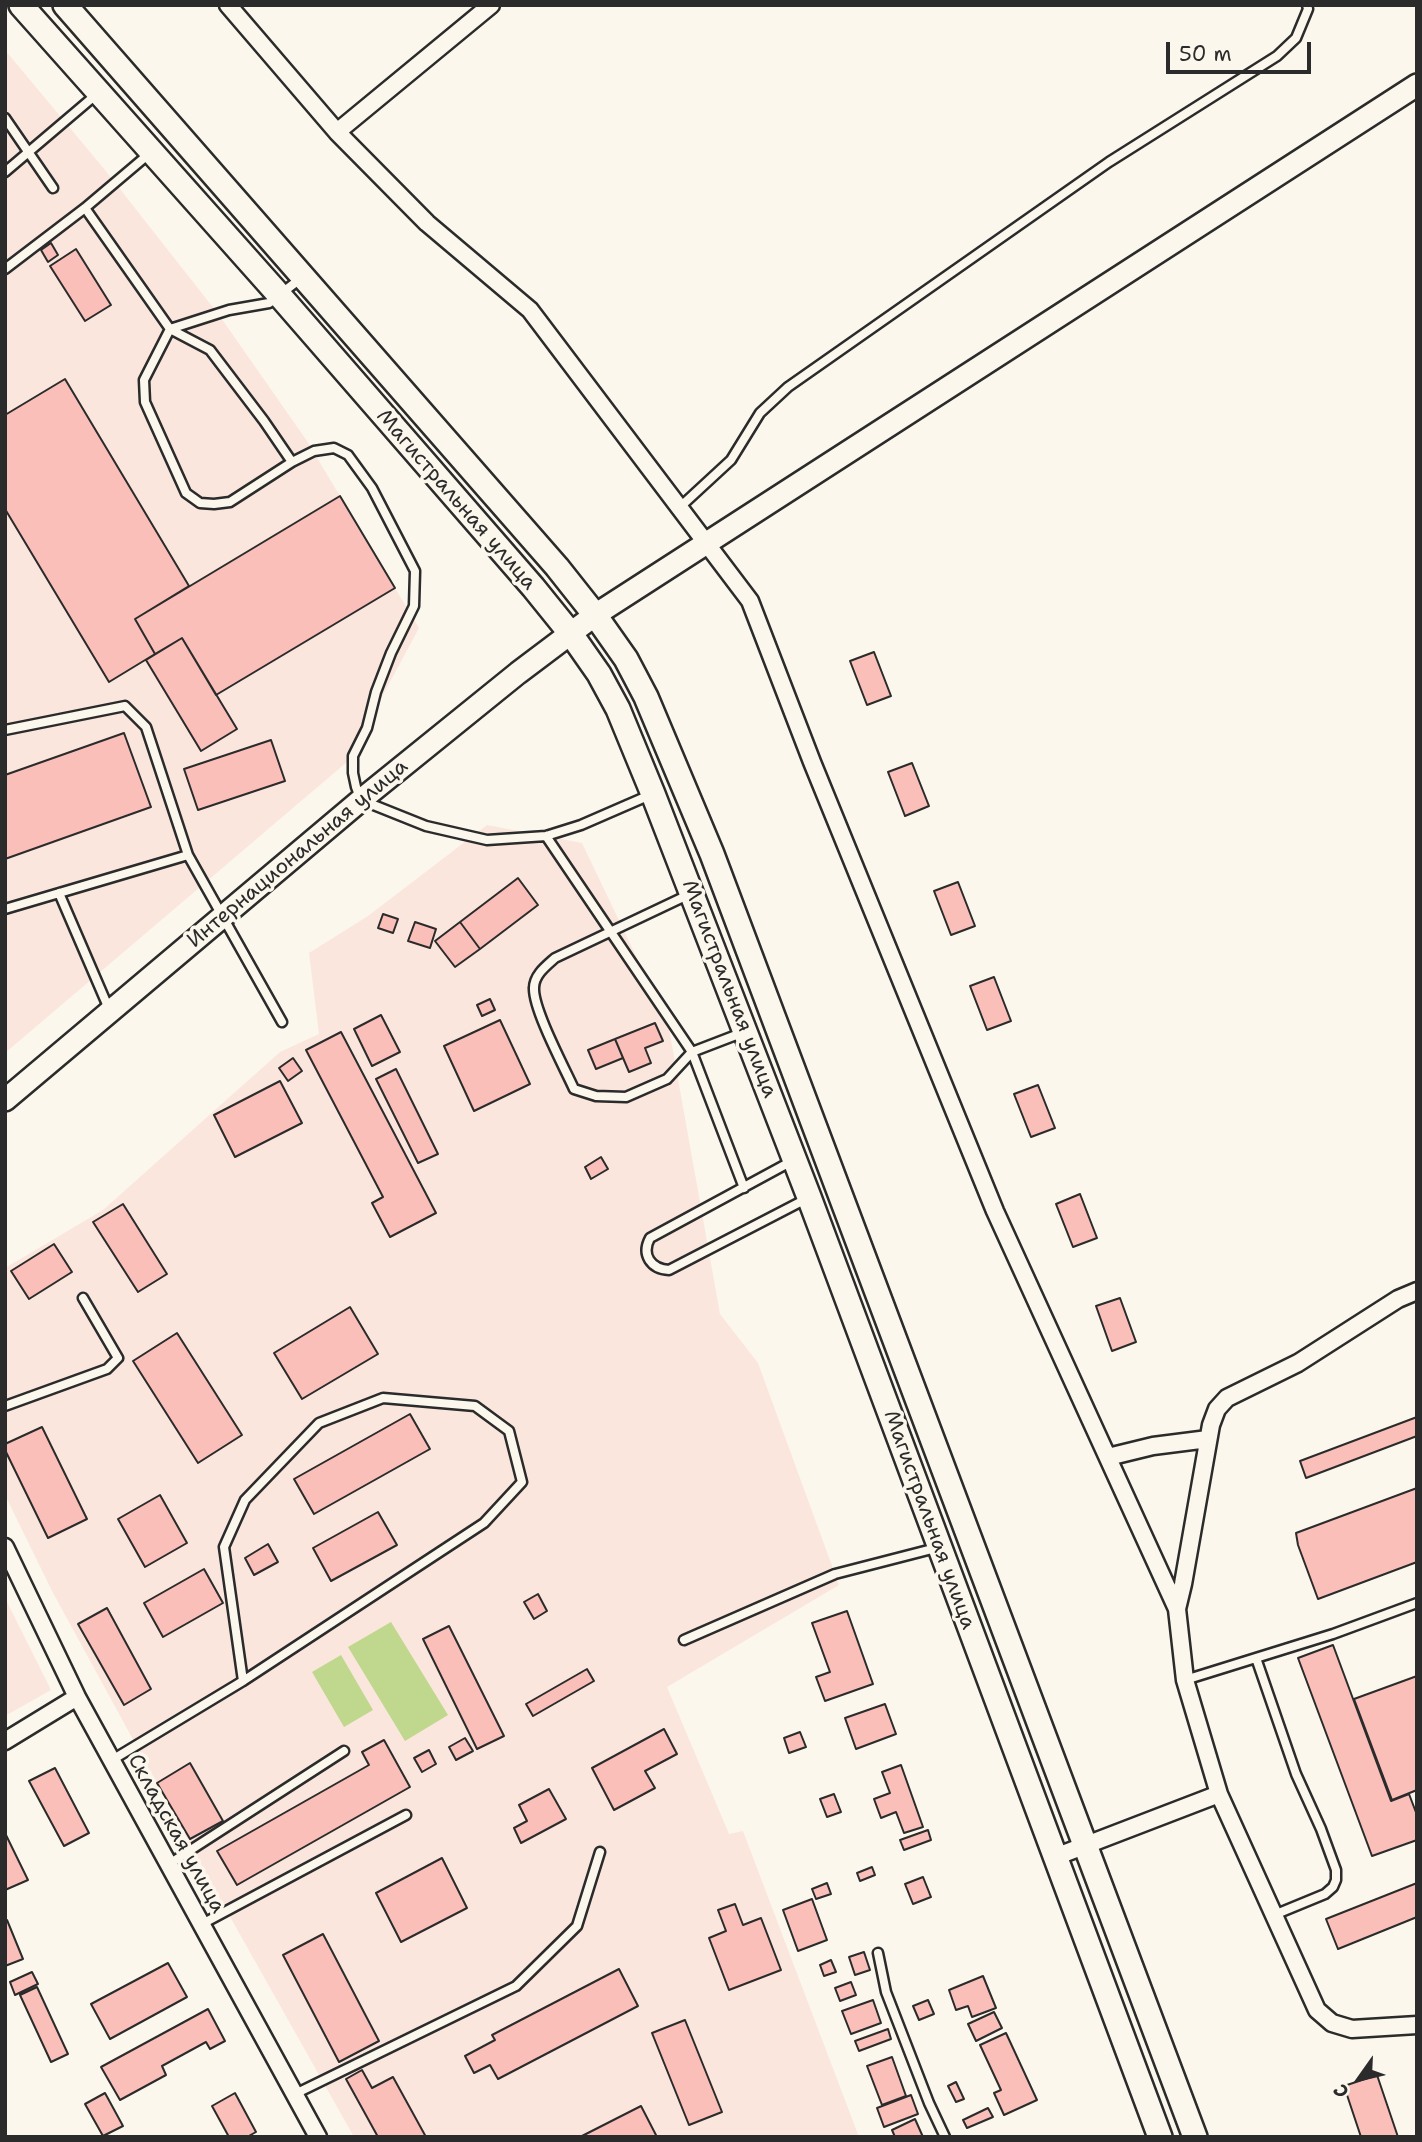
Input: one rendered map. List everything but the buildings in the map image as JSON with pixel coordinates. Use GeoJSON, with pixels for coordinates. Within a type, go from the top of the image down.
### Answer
{"type":"FeatureCollection","features":[{"type":"Feature","properties":{"kind":"main road","name":"Магистральная улица"},"geometry":{"type":"LineString","coordinates":[[21,5],[280,296],[571,634],[599,674],[618,709],[795,1160],[1160,2137]]}},
{"type":"Feature","properties":{"kind":"main road","name":"Магистральная улица"},"geometry":{"type":"LineString","coordinates":[[65,5],[557,567],[626,659],[646,696],[712,854],[1195,2137]]}},
{"type":"Feature","properties":{"kind":"street"},"geometry":{"type":"LineString","coordinates":[[228,5],[337,132],[427,223],[530,310],[750,601],[812,762],[995,1211],[1177,1609],[1185,1680],[1219,1794],[1317,2010],[1332,2023],[1352,2029],[1417,2025]]}},
{"type":"Feature","properties":{"kind":"street"},"geometry":{"type":"LineString","coordinates":[[337,132],[491,5]]}},
{"type":"Feature","properties":{"kind":"street","name":"Интернациональная улица"},"geometry":{"type":"LineString","coordinates":[[5,1100],[361,800],[518,673],[595,615],[1417,85]]}},
{"type":"Feature","properties":{"kind":"street"},"geometry":{"type":"LineString","coordinates":[[1177,1609],[1208,1439],[1217,1409],[1227,1398],[1298,1363],[1398,1299],[1417,1291]]}},
{"type":"Feature","properties":{"kind":"street"},"geometry":{"type":"LineString","coordinates":[[1108,1457],[1153,1446],[1208,1439]]}},
{"type":"Feature","properties":{"kind":"street","name":"Складская улица"},"geometry":{"type":"LineString","coordinates":[[5,1547],[77,1697],[318,2137]]}},
{"type":"Feature","properties":{"kind":"street"},"geometry":{"type":"LineString","coordinates":[[5,1741],[77,1697]]}},
{"type":"Feature","properties":{"kind":"street"},"geometry":{"type":"LineString","coordinates":[[1055,1857],[1219,1794]]}},
{"type":"Feature","properties":{"kind":"lane"},"geometry":{"type":"LineString","coordinates":[[679,508],[731,460],[760,413],[788,387],[1109,162],[1277,56],[1296,38],[1308,9],[1307,5]]}},
{"type":"Feature","properties":{"kind":"lane"},"geometry":{"type":"LineString","coordinates":[[5,172],[98,93]]}},
{"type":"Feature","properties":{"kind":"lane"},"geometry":{"type":"LineString","coordinates":[[5,118],[53,188]]}},
{"type":"Feature","properties":{"kind":"lane"},"geometry":{"type":"LineString","coordinates":[[5,269],[85,208],[150,153]]}},
{"type":"Feature","properties":{"kind":"lane"},"geometry":{"type":"LineString","coordinates":[[85,208],[170,329],[210,350],[292,462]]}},
{"type":"Feature","properties":{"kind":"lane"},"geometry":{"type":"LineString","coordinates":[[302,277],[269,303],[229,310],[170,329],[144,380],[145,402],[186,493],[200,503],[230,502],[292,462],[314,451],[334,448],[348,455],[372,488],[415,570],[414,606],[391,653],[376,692],[367,728],[353,756],[353,773],[361,800],[426,826],[487,841],[546,836],[581,825],[653,794]]}},
{"type":"Feature","properties":{"kind":"lane"},"geometry":{"type":"LineString","coordinates":[[5,730],[125,706],[146,727],[188,855],[282,1022]]}},
{"type":"Feature","properties":{"kind":"lane"},"geometry":{"type":"LineString","coordinates":[[546,836],[692,1052],[744,1188]]}},
{"type":"Feature","properties":{"kind":"lane"},"geometry":{"type":"LineString","coordinates":[[5,909],[188,855]]}},
{"type":"Feature","properties":{"kind":"lane"},"geometry":{"type":"LineString","coordinates":[[692,892],[555,958],[541,970],[534,986],[536,1004],[574,1089],[596,1096],[626,1097],[667,1079],[692,1052],[745,1031]]}},
{"type":"Feature","properties":{"kind":"lane"},"geometry":{"type":"LineString","coordinates":[[59,893],[111,1013]]}},
{"type":"Feature","properties":{"kind":"lane"},"geometry":{"type":"LineString","coordinates":[[795,1160],[650,1238],[646,1252],[653,1266],[669,1270],[809,1198]]}},
{"type":"Feature","properties":{"kind":"lane"},"geometry":{"type":"LineString","coordinates":[[5,1406],[107,1368],[118,1358],[83,1298]]}},
{"type":"Feature","properties":{"kind":"lane"},"geometry":{"type":"LineString","coordinates":[[112,1760],[243,1681],[484,1523],[522,1482],[509,1431],[475,1406],[383,1398],[319,1423],[245,1500],[225,1547],[243,1681]]}},
{"type":"Feature","properties":{"kind":"lane"},"geometry":{"type":"LineString","coordinates":[[684,1640],[835,1574],[939,1547]]}},
{"type":"Feature","properties":{"kind":"lane"},"geometry":{"type":"LineString","coordinates":[[1185,1680],[1333,1634],[1417,1603]]}},
{"type":"Feature","properties":{"kind":"lane"},"geometry":{"type":"LineString","coordinates":[[1256,1658],[1296,1774],[1336,1870],[1333,1888],[1325,1894],[1274,1915]]}},
{"type":"Feature","properties":{"kind":"lane"},"geometry":{"type":"LineString","coordinates":[[169,1864],[344,1751]]}},
{"type":"Feature","properties":{"kind":"lane"},"geometry":{"type":"LineString","coordinates":[[202,1924],[406,1815]]}},
{"type":"Feature","properties":{"kind":"lane"},"geometry":{"type":"LineString","coordinates":[[295,2094],[516,1986],[577,1926],[600,1852]]}},
{"type":"Feature","properties":{"kind":"lane"},"geometry":{"type":"LineString","coordinates":[[878,1953],[886,1992],[945,2137]]}},
{"type":"Feature","properties":{"kind":"shaded area"},"geometry":{"type":"Polygon","coordinates":[[[5,50],[105,170],[219,315],[307,441],[419,628],[347,762],[5,1053],[5,50]]]}},
{"type":"Feature","properties":{"kind":"shaded area"},"geometry":{"type":"Polygon","coordinates":[[[487,825],[582,843],[668,1023],[720,1314],[758,1363],[839,1585],[667,1687],[729,1834],[743,1831],[859,2137],[354,2137],[52,1591],[5,1495],[5,1268],[103,1210],[280,1052],[319,1034],[309,953],[368,916],[487,825]]]}},
{"type":"Feature","properties":{"kind":"shaded area"},"geometry":{"type":"Polygon","coordinates":[[[5,1598],[51,1690],[5,1716],[5,1598]]]}},
{"type":"Feature","properties":{"kind":"green space"},"geometry":{"type":"Polygon","coordinates":[[[391,1622],[448,1715],[405,1741],[348,1647],[391,1622]]]}},
{"type":"Feature","properties":{"kind":"green space"},"geometry":{"type":"Polygon","coordinates":[[[341,1655],[373,1710],[344,1727],[312,1672],[341,1655]]]}}]}
